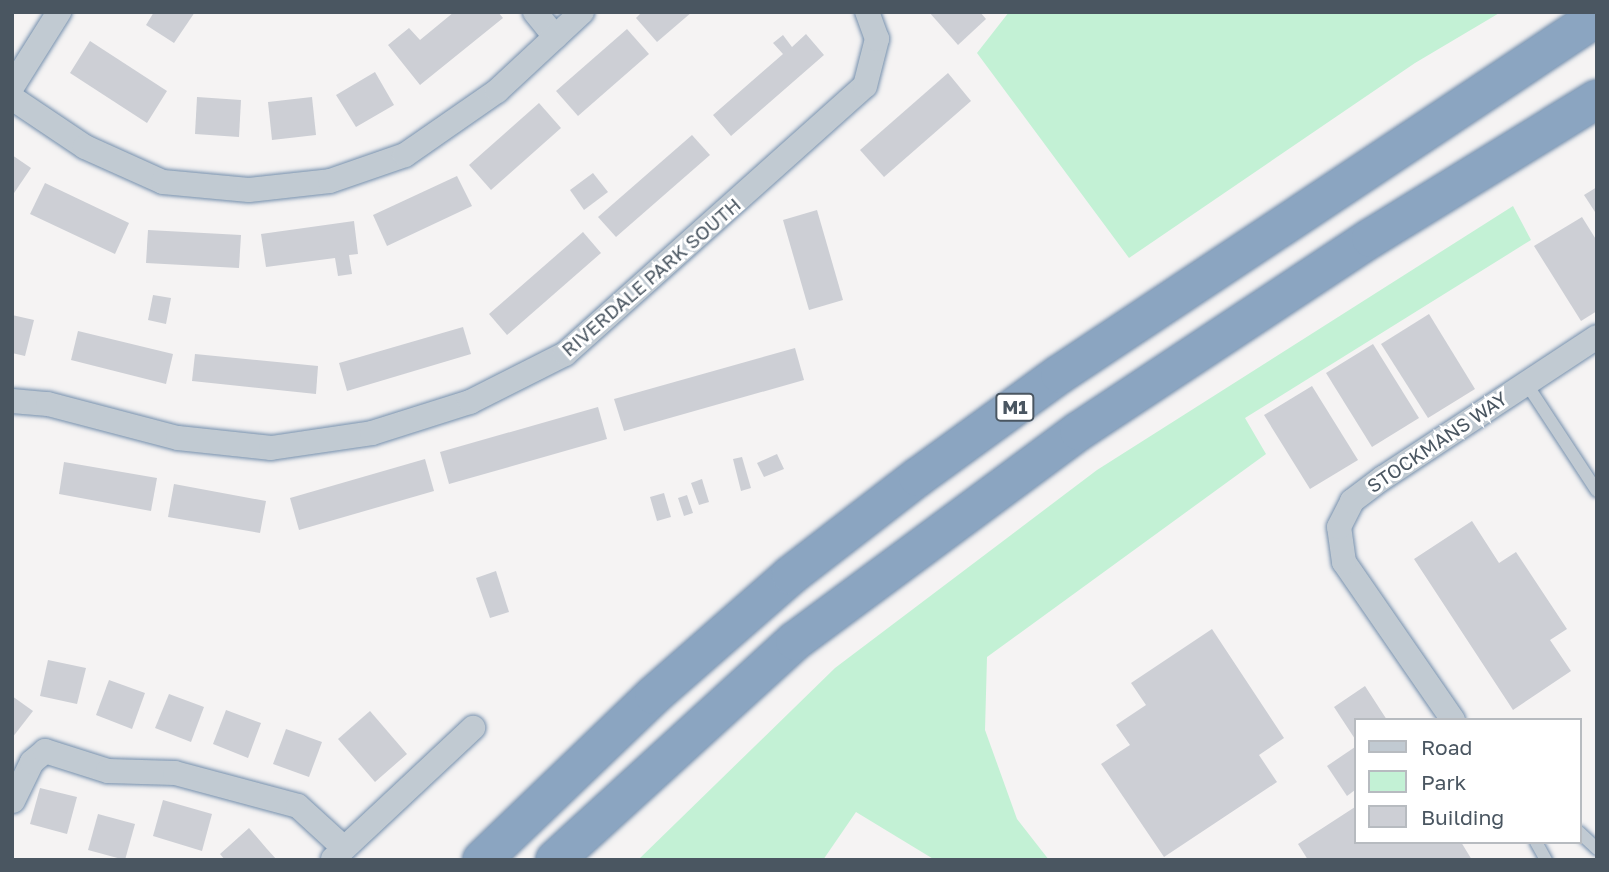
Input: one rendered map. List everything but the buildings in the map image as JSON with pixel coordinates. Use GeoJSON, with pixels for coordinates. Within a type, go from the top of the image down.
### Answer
{"type":"FeatureCollection","features":[{"type":"Feature","properties":{"kind":"highway","name":"M1"},"geometry":{"type":"LineString","coordinates":[[482,860],[653,695],[791,575],[918,477],[1060,374],[1597,17]]}},
{"type":"Feature","properties":{"kind":"highway"},"geometry":{"type":"LineString","coordinates":[[555,860],[795,641],[1079,431],[1371,238],[1597,99]]}},
{"type":"Feature","properties":{"kind":"street"},"geometry":{"type":"LineString","coordinates":[[12,87],[59,12]]}},
{"type":"Feature","properties":{"kind":"street"},"geometry":{"type":"LineString","coordinates":[[535,12],[555,37]]}},
{"type":"Feature","properties":{"kind":"street"},"geometry":{"type":"LineString","coordinates":[[12,98],[85,147],[163,181],[249,190],[317,183],[405,155],[498,91],[582,12]]}},
{"type":"Feature","properties":{"kind":"street","name":"RIVERDALE PARK SOUTH"},"geometry":{"type":"LineString","coordinates":[[12,401],[48,404],[178,438],[271,448],[372,433],[470,401],[565,354],[865,86],[876,55],[870,17]]}},
{"type":"Feature","properties":{"kind":"street","name":"STOCKMANS WAY"},"geometry":{"type":"LineString","coordinates":[[1452,718],[1344,562],[1339,527],[1352,501],[1597,337]]}},
{"type":"Feature","properties":{"kind":"street"},"geometry":{"type":"LineString","coordinates":[[13,801],[32,762],[45,751],[108,771],[176,773],[298,806],[339,854],[473,728]]}},
{"type":"Feature","properties":{"kind":"lane"},"geometry":{"type":"LineString","coordinates":[[1525,383],[1597,491]]}},
{"type":"Feature","properties":{"kind":"lane"},"geometry":{"type":"LineString","coordinates":[[1581,834],[1597,849]]}},
{"type":"Feature","properties":{"kind":"lane"},"geometry":{"type":"LineString","coordinates":[[1537,844],[1546,860]]}},
{"type":"Feature","properties":{"kind":"green space"},"geometry":{"type":"Polygon","coordinates":[[[1009,12],[1501,12],[1415,63],[1129,258],[977,53],[1009,12]]]}},
{"type":"Feature","properties":{"kind":"green space"},"geometry":{"type":"Polygon","coordinates":[[[1513,206],[1531,240],[1245,418],[1266,454],[987,657],[985,730],[1017,819],[1049,860],[935,860],[856,812],[823,860],[638,860],[835,668],[1097,470],[1513,206]]]}}]}
